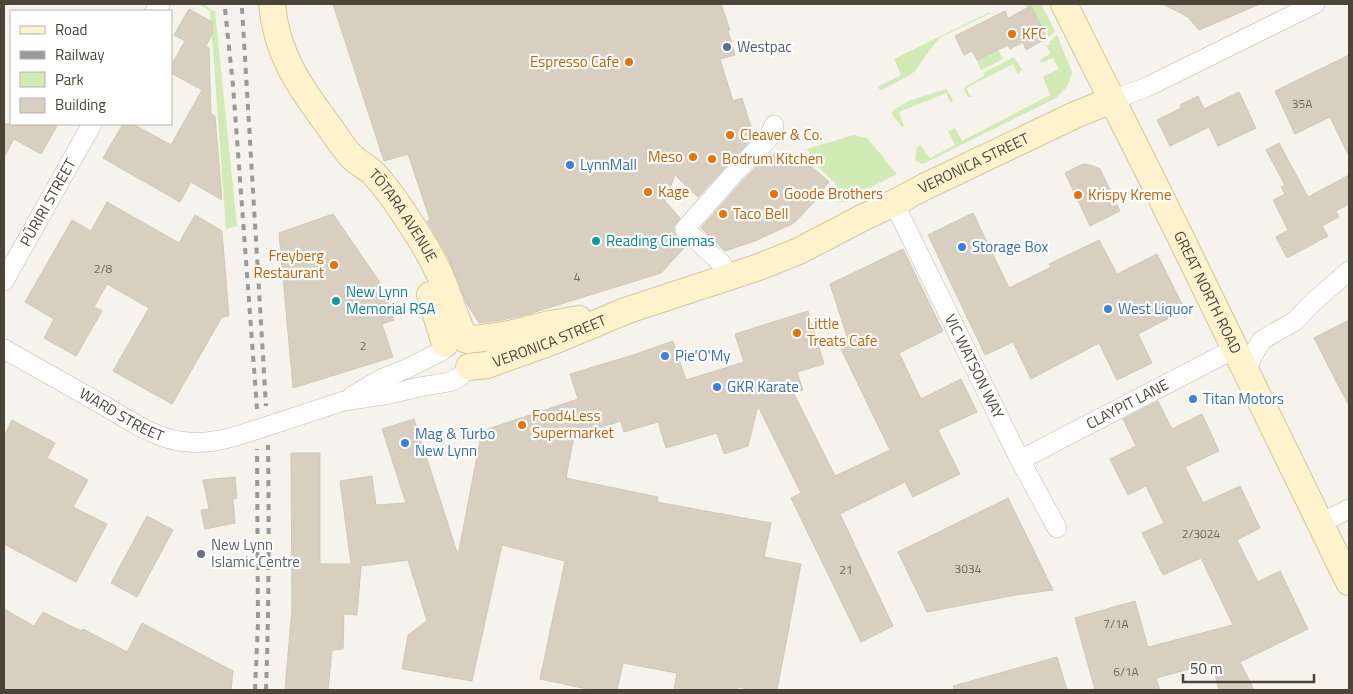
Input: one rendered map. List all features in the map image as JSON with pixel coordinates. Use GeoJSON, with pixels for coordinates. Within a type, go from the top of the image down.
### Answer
{"type":"FeatureCollection","features":[{"type":"Feature","properties":{"kind":"street","name":"TŌTARA AVENUE"},"geometry":{"type":"LineString","coordinates":[[272,4],[278,37],[286,62],[314,106],[352,157],[361,181],[416,261],[431,298],[455,344],[441,355],[443,362],[449,368],[460,371],[468,368]]}},
{"type":"Feature","properties":{"kind":"street","name":"GREAT NORTH ROAD"},"geometry":{"type":"LineString","coordinates":[[1064,4],[1152,178],[1349,582]]}},
{"type":"Feature","properties":{"kind":"street","name":"VERONICA STREET"},"geometry":{"type":"LineString","coordinates":[[274,424],[344,401],[449,382],[460,377],[468,368],[487,365],[552,342],[628,310],[799,251],[864,217],[1076,115],[1147,87],[1315,4]]}},
{"type":"Feature","properties":{"kind":"street","name":"PŪRIRI STREET"},"geometry":{"type":"LineString","coordinates":[[4,281],[91,125]]}},
{"type":"Feature","properties":{"kind":"street"},"geometry":{"type":"LineString","coordinates":[[722,264],[685,229],[739,168],[768,140],[774,125]]}},
{"type":"Feature","properties":{"kind":"street","name":"VIC WATSON WAY"},"geometry":{"type":"LineString","coordinates":[[894,203],[1020,460],[1056,528]]}},
{"type":"Feature","properties":{"kind":"street"},"geometry":{"type":"LineString","coordinates":[[1246,372],[1262,340],[1294,321],[1349,271]]}},
{"type":"Feature","properties":{"kind":"street","name":"VERONICA STREET"},"geometry":{"type":"LineString","coordinates":[[344,401],[384,378],[455,344],[628,310]]}},
{"type":"Feature","properties":{"kind":"street","name":"WARD STREET"},"geometry":{"type":"LineString","coordinates":[[4,349],[150,432],[176,440],[206,443],[220,441],[274,424]]}},
{"type":"Feature","properties":{"kind":"street","name":"CLAYPIT LANE"},"geometry":{"type":"LineString","coordinates":[[1020,460],[1234,349]]}},
{"type":"Feature","properties":{"kind":"street"},"geometry":{"type":"LineString","coordinates":[[1321,523],[1349,509]]}},
{"type":"Feature","properties":{"kind":"green space"},"geometry":{"type":"Polygon","coordinates":[[[198,4],[204,4],[212,11],[215,11],[237,226],[226,229],[210,11],[198,4]]]}},
{"type":"Feature","properties":{"kind":"green space"},"geometry":{"type":"Polygon","coordinates":[[[1041,4],[1055,31],[1049,37],[1044,27],[1041,28],[1031,6],[1027,8],[1026,6],[1041,4]]]}},
{"type":"Feature","properties":{"kind":"green space"},"geometry":{"type":"Polygon","coordinates":[[[990,12],[941,37],[915,71],[882,90],[879,89],[878,87],[901,75],[894,59],[990,12]]]}},
{"type":"Feature","properties":{"kind":"green space"},"geometry":{"type":"Polygon","coordinates":[[[1057,35],[1072,72],[1066,88],[1056,98],[923,164],[915,161],[918,146],[921,146],[930,158],[955,145],[948,131],[955,128],[962,141],[1050,95],[1043,77],[1059,69],[1053,58],[1041,63],[1040,60],[1050,54],[1047,46],[1057,35]]]}},
{"type":"Feature","properties":{"kind":"green space"},"geometry":{"type":"Polygon","coordinates":[[[998,49],[1003,59],[981,70],[977,60],[998,49]]]}},
{"type":"Feature","properties":{"kind":"green space"},"geometry":{"type":"Polygon","coordinates":[[[1014,57],[1022,70],[1018,74],[1013,64],[966,88],[971,97],[968,97],[964,89],[966,86],[984,76],[983,73],[1014,57]]]}},
{"type":"Feature","properties":{"kind":"green space"},"geometry":{"type":"Polygon","coordinates":[[[947,89],[953,101],[951,103],[946,93],[899,112],[904,126],[902,127],[892,114],[893,110],[911,100],[947,89]]]}},
{"type":"Feature","properties":{"kind":"green space"},"geometry":{"type":"Polygon","coordinates":[[[854,135],[867,138],[897,174],[840,203],[829,193],[837,185],[812,161],[807,149],[854,135]]]}},
{"type":"Feature","properties":{"kind":"building","name":"LynnMall"},"geometry":{"type":"Polygon","coordinates":[[[333,4],[721,4],[730,30],[728,31],[735,55],[720,59],[733,101],[742,98],[754,137],[698,197],[675,175],[665,201],[680,218],[674,226],[674,232],[686,246],[661,273],[532,313],[479,323],[467,304],[448,257],[427,221],[430,220],[408,154],[384,161],[333,4]]]}},
{"type":"Feature","properties":{"kind":"building"},"geometry":{"type":"Polygon","coordinates":[[[1163,4],[1260,4],[1199,30],[1188,17],[1163,4]]]}},
{"type":"Feature","properties":{"kind":"building","name":"KFC"},"geometry":{"type":"Polygon","coordinates":[[[1031,6],[1047,38],[1026,50],[1023,42],[1010,49],[1008,45],[977,60],[972,51],[964,55],[955,36],[1005,11],[1008,18],[1031,6]]]}},
{"type":"Feature","properties":{"kind":"building"},"geometry":{"type":"Polygon","coordinates":[[[189,9],[212,22],[213,32],[206,46],[209,48],[211,114],[215,116],[222,200],[191,182],[180,202],[103,158],[122,125],[135,125],[171,145],[202,90],[172,74],[172,64],[185,41],[174,35],[189,9]]]}},
{"type":"Feature","properties":{"kind":"building"},"geometry":{"type":"Polygon","coordinates":[[[1349,55],[1349,156],[1330,117],[1295,134],[1275,91],[1349,55]]]}},
{"type":"Feature","properties":{"kind":"building"},"geometry":{"type":"Polygon","coordinates":[[[1239,92],[1256,128],[1218,146],[1209,127],[1170,146],[1157,120],[1181,108],[1180,105],[1198,96],[1204,109],[1239,92]]]}},
{"type":"Feature","properties":{"kind":"building"},"geometry":{"type":"Polygon","coordinates":[[[4,124],[57,125],[41,154],[14,139],[4,157],[4,124]]]}},
{"type":"Feature","properties":{"kind":"building"},"geometry":{"type":"Polygon","coordinates":[[[1279,143],[1308,197],[1349,175],[1349,204],[1336,211],[1339,217],[1322,226],[1328,236],[1287,258],[1276,237],[1288,230],[1273,200],[1285,194],[1281,187],[1285,185],[1266,150],[1279,143]]]}},
{"type":"Feature","properties":{"kind":"building"},"geometry":{"type":"Polygon","coordinates":[[[770,153],[772,156],[775,153],[792,167],[801,157],[829,182],[820,193],[822,194],[794,223],[755,241],[725,251],[701,228],[770,153]]]}},
{"type":"Feature","properties":{"kind":"building"},"geometry":{"type":"Polygon","coordinates":[[[1083,164],[1100,169],[1120,211],[1090,226],[1065,173],[1083,164]]]}},
{"type":"Feature","properties":{"kind":"building"},"geometry":{"type":"Polygon","coordinates":[[[107,202],[179,243],[195,215],[222,231],[229,316],[222,317],[172,404],[113,371],[149,308],[107,284],[94,307],[102,311],[76,356],[44,338],[54,319],[25,302],[72,220],[91,231],[107,202]]]}},
{"type":"Feature","properties":{"kind":"building"},"geometry":{"type":"Polygon","coordinates":[[[973,213],[1009,288],[1051,267],[1049,264],[1099,240],[1117,274],[1157,254],[1185,310],[1138,334],[1152,363],[1117,380],[1099,343],[1031,379],[1013,342],[985,355],[928,235],[973,213]]]}},
{"type":"Feature","properties":{"kind":"building","name":"New Lynn Memorial RSA"},"geometry":{"type":"Polygon","coordinates":[[[333,214],[379,281],[394,320],[382,324],[393,357],[293,388],[279,233],[333,214]]]}},
{"type":"Feature","properties":{"kind":"building"},"geometry":{"type":"Polygon","coordinates":[[[903,249],[943,331],[899,353],[921,399],[961,379],[977,412],[938,430],[960,474],[913,497],[905,482],[840,514],[893,626],[861,642],[791,498],[801,493],[758,406],[748,446],[724,454],[717,433],[666,448],[658,422],[624,432],[621,421],[574,436],[566,478],[658,497],[657,502],[771,523],[764,557],[801,564],[777,690],[753,690],[738,687],[738,690],[674,690],[677,673],[623,663],[617,690],[592,690],[540,679],[565,561],[502,545],[472,681],[402,669],[408,635],[427,621],[408,560],[361,566],[357,615],[344,614],[343,649],[332,650],[328,690],[285,690],[292,607],[291,453],[320,453],[320,564],[351,564],[340,481],[372,476],[376,505],[406,503],[382,429],[414,419],[458,555],[482,431],[578,399],[570,374],[673,341],[686,380],[744,362],[735,334],[808,311],[824,364],[797,372],[803,390],[794,394],[835,476],[890,450],[840,347],[849,343],[830,284],[903,249]]]}},
{"type":"Feature","properties":{"kind":"building"},"geometry":{"type":"Polygon","coordinates":[[[1349,320],[1349,406],[1314,338],[1349,320]]]}},
{"type":"Feature","properties":{"kind":"building"},"geometry":{"type":"Polygon","coordinates":[[[1158,401],[1172,429],[1202,414],[1219,451],[1185,467],[1203,503],[1240,486],[1260,528],[1237,540],[1258,582],[1280,571],[1308,629],[1240,662],[1254,690],[1219,690],[1212,663],[1156,678],[1160,690],[1095,690],[1075,618],[1135,601],[1148,647],[1233,625],[1201,558],[1163,575],[1142,533],[1164,523],[1146,486],[1128,495],[1110,459],[1136,446],[1123,419],[1158,401]]]}},
{"type":"Feature","properties":{"kind":"building"},"geometry":{"type":"Polygon","coordinates":[[[12,420],[55,443],[47,458],[88,480],[73,507],[107,524],[76,582],[4,544],[4,436],[12,420]]]}},
{"type":"Feature","properties":{"kind":"building"},"geometry":{"type":"Polygon","coordinates":[[[235,477],[237,498],[233,499],[235,523],[205,529],[201,510],[209,509],[203,480],[235,477]]]}},
{"type":"Feature","properties":{"kind":"building"},"geometry":{"type":"Polygon","coordinates":[[[1008,498],[1053,590],[927,612],[898,552],[1008,498]]]}},
{"type":"Feature","properties":{"kind":"building"},"geometry":{"type":"Polygon","coordinates":[[[147,516],[173,530],[137,597],[111,583],[147,516]]]}},
{"type":"Feature","properties":{"kind":"building"},"geometry":{"type":"Polygon","coordinates":[[[4,609],[34,626],[43,612],[81,631],[83,629],[127,652],[142,623],[233,671],[231,690],[4,690],[4,609]]]}},
{"type":"Feature","properties":{"kind":"building"},"geometry":{"type":"Polygon","coordinates":[[[1057,657],[1067,690],[954,690],[953,686],[1057,657]]]}},
{"type":"Feature","properties":{"kind":"railway"},"geometry":{"type":"LineString","coordinates":[[242,8],[266,406]]}},
{"type":"Feature","properties":{"kind":"railway"},"geometry":{"type":"LineString","coordinates":[[225,9],[233,85],[257,409]]}},
{"type":"Feature","properties":{"kind":"railway"},"geometry":{"type":"LineString","coordinates":[[266,690],[268,629],[268,445]]}},
{"type":"Feature","properties":{"kind":"railway"},"geometry":{"type":"LineString","coordinates":[[255,690],[258,623],[257,449]]}},
{"type":"Feature","properties":{"kind":"place","name":"KFC"},"geometry":{"type":"Point","coordinates":[1012,34]}},
{"type":"Feature","properties":{"kind":"place","name":"Westpac"},"geometry":{"type":"Point","coordinates":[727,47]}},
{"type":"Feature","properties":{"kind":"place","name":"Espresso Cafe"},"geometry":{"type":"Point","coordinates":[629,62]}},
{"type":"Feature","properties":{"kind":"place","name":"Cleaver & Co."},"geometry":{"type":"Point","coordinates":[730,135]}},
{"type":"Feature","properties":{"kind":"place","name":"Meso"},"geometry":{"type":"Point","coordinates":[693,157]}},
{"type":"Feature","properties":{"kind":"place","name":"Bodrum Kitchen"},"geometry":{"type":"Point","coordinates":[712,159]}},
{"type":"Feature","properties":{"kind":"place","name":"LynnMall"},"geometry":{"type":"Point","coordinates":[570,165]}},
{"type":"Feature","properties":{"kind":"place","name":"Kage"},"geometry":{"type":"Point","coordinates":[648,192]}},
{"type":"Feature","properties":{"kind":"place","name":"Goode Brothers"},"geometry":{"type":"Point","coordinates":[774,194]}},
{"type":"Feature","properties":{"kind":"place","name":"Krispy Kreme"},"geometry":{"type":"Point","coordinates":[1078,195]}},
{"type":"Feature","properties":{"kind":"place","name":"Taco Bell"},"geometry":{"type":"Point","coordinates":[723,214]}},
{"type":"Feature","properties":{"kind":"place","name":"Reading Cinemas"},"geometry":{"type":"Point","coordinates":[596,241]}},
{"type":"Feature","properties":{"kind":"place","name":"Storage Box"},"geometry":{"type":"Point","coordinates":[962,247]}},
{"type":"Feature","properties":{"kind":"place","name":"Freyberg Restaurant"},"geometry":{"type":"Point","coordinates":[334,265]}},
{"type":"Feature","properties":{"kind":"place","name":"New Lynn Memorial RSA"},"geometry":{"type":"Point","coordinates":[336,301]}},
{"type":"Feature","properties":{"kind":"place","name":"West Liquor"},"geometry":{"type":"Point","coordinates":[1108,309]}},
{"type":"Feature","properties":{"kind":"place","name":"Little Treats Cafe"},"geometry":{"type":"Point","coordinates":[797,333]}},
{"type":"Feature","properties":{"kind":"place","name":"Pie'O'My"},"geometry":{"type":"Point","coordinates":[665,356]}},
{"type":"Feature","properties":{"kind":"place","name":"GKR Karate"},"geometry":{"type":"Point","coordinates":[717,387]}},
{"type":"Feature","properties":{"kind":"place","name":"Titan Motors"},"geometry":{"type":"Point","coordinates":[1193,399]}},
{"type":"Feature","properties":{"kind":"place","name":"Food4Less Supermarket"},"geometry":{"type":"Point","coordinates":[522,425]}},
{"type":"Feature","properties":{"kind":"place","name":"Mag & Turbo New Lynn"},"geometry":{"type":"Point","coordinates":[405,443]}},
{"type":"Feature","properties":{"kind":"place","name":"New Lynn Islamic Centre"},"geometry":{"type":"Point","coordinates":[201,554]}}]}
